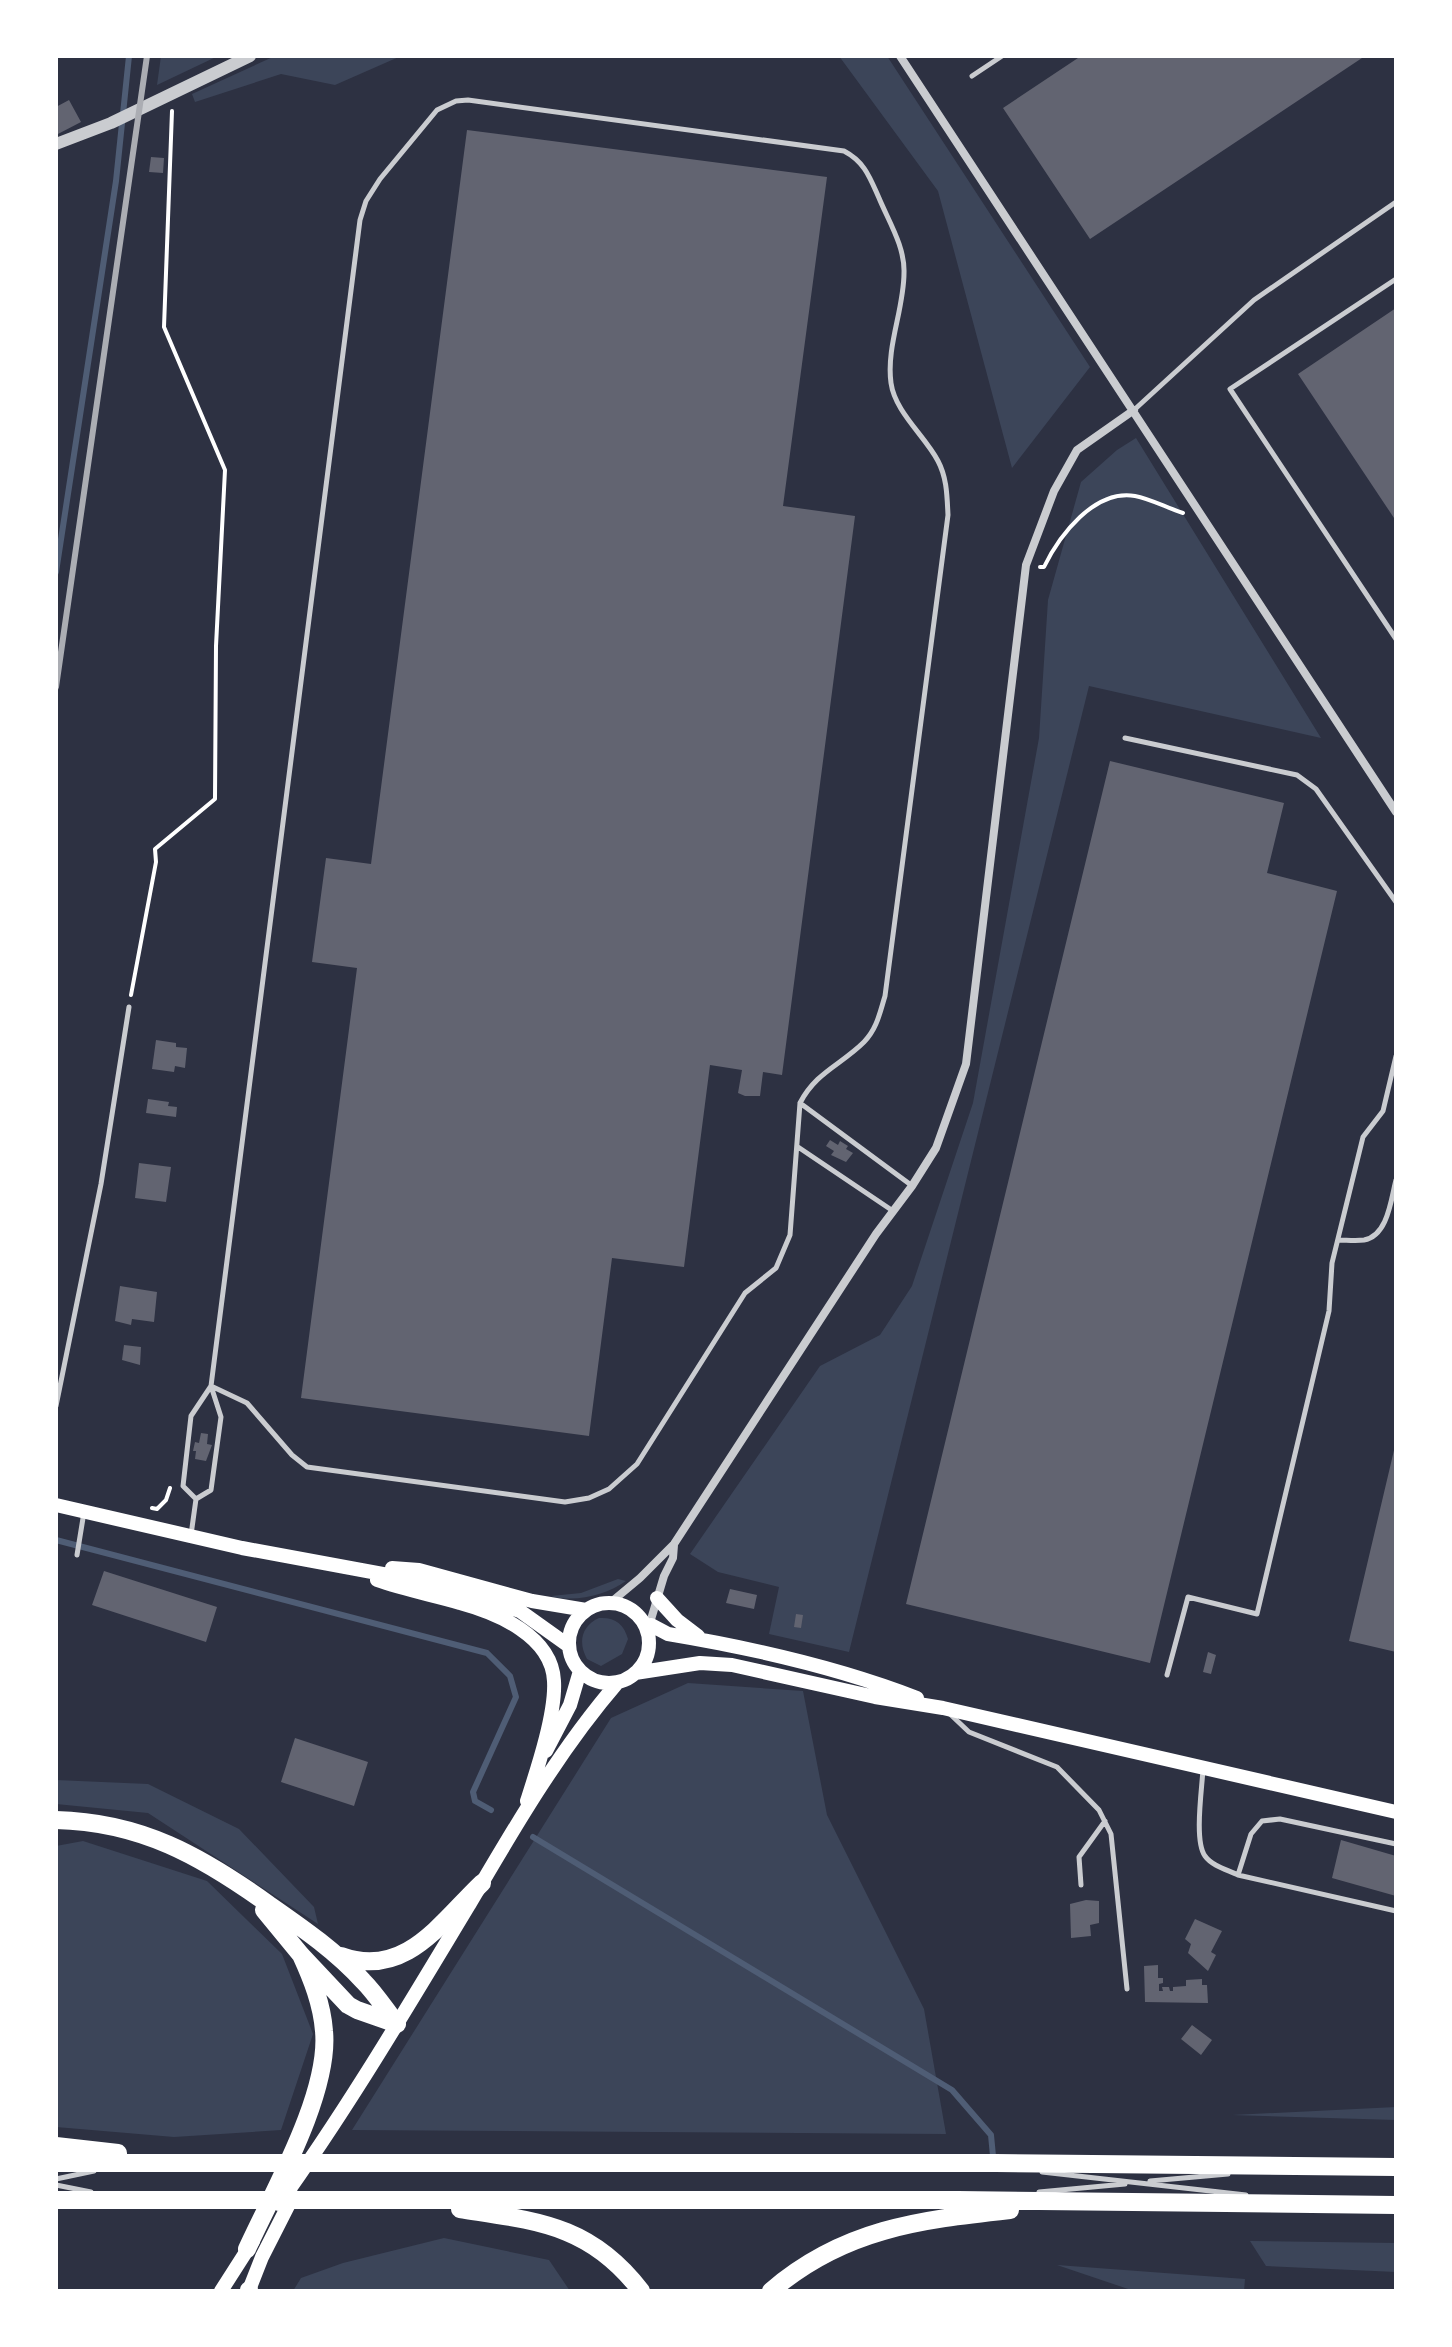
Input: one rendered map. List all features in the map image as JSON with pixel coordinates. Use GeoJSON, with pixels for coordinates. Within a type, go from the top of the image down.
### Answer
{"type":"FeatureCollection","features":[{"type":"Feature","properties":{"kind":"highway"},"geometry":{"type":"LineString","coordinates":[[56,1820],[102,1824],[156,1838],[202,1859],[331,1952],[363,1981],[397,2024]]}},
{"type":"Feature","properties":{"kind":"highway"},"geometry":{"type":"LineString","coordinates":[[331,1952],[369,1963],[404,1955],[482,1883]]}},
{"type":"Feature","properties":{"kind":"highway"},"geometry":{"type":"LineString","coordinates":[[244,1887],[348,2005],[397,2024]]}},
{"type":"Feature","properties":{"kind":"highway"},"geometry":{"type":"LineString","coordinates":[[247,2249],[303,2126],[320,2076],[324,2050],[323,2021],[316,1990],[301,1955]]}},
{"type":"Feature","properties":{"kind":"highway"},"geometry":{"type":"LineString","coordinates":[[56,2146],[209,2163]]}},
{"type":"Feature","properties":{"kind":"highway"},"geometry":{"type":"LineString","coordinates":[[56,2163],[959,2163],[1396,2167]]}},
{"type":"Feature","properties":{"kind":"highway"},"geometry":{"type":"LineString","coordinates":[[56,2200],[958,2200],[1396,2205]]}},
{"type":"Feature","properties":{"kind":"highway"},"geometry":{"type":"LineString","coordinates":[[398,2200],[554,2225],[600,2250],[641,2291]]}},
{"type":"Feature","properties":{"kind":"highway"},"geometry":{"type":"LineString","coordinates":[[771,2291],[816,2258],[879,2231],[923,2220],[1093,2201]]}},
{"type":"Feature","properties":{"kind":"main road"},"geometry":{"type":"LineString","coordinates":[[56,1505],[191,1536],[399,1577],[508,1607],[533,1619],[569,1646]]}},
{"type":"Feature","properties":{"kind":"main road"},"geometry":{"type":"LineString","coordinates":[[336,1565],[419,1570],[532,1601],[586,1610]]}},
{"type":"Feature","properties":{"kind":"main road"},"geometry":{"type":"LineString","coordinates":[[336,1565],[411,1592],[460,1602],[512,1623],[527,1634],[545,1656],[554,1680],[540,1761],[522,1817]]}},
{"type":"Feature","properties":{"kind":"main road"},"geometry":{"type":"LineString","coordinates":[[657,1598],[677,1620],[705,1640]]}},
{"type":"Feature","properties":{"kind":"main road"},"geometry":{"type":"LineString","coordinates":[[618,1682],[595,1681],[580,1671],[571,1655],[569,1646],[573,1625],[586,1610],[597,1605],[610,1603],[630,1609],[648,1626],[668,1634],[788,1659],[883,1685],[943,1708]]}},
{"type":"Feature","properties":{"kind":"main road"},"geometry":{"type":"LineString","coordinates":[[635,1673],[648,1651],[648,1626]]}},
{"type":"Feature","properties":{"kind":"main road"},"geometry":{"type":"LineString","coordinates":[[221,2291],[316,2153],[522,1817],[593,1711],[618,1682],[635,1673],[700,1663],[732,1665],[875,1697],[943,1708],[1396,1812]]}},
{"type":"Feature","properties":{"kind":"main road"},"geometry":{"type":"LineString","coordinates":[[540,1761],[564,1719],[580,1671]]}},
{"type":"Feature","properties":{"kind":"main road"},"geometry":{"type":"LineString","coordinates":[[249,2291],[275,2231],[316,2153]]}},
{"type":"Feature","properties":{"kind":"street"},"geometry":{"type":"LineString","coordinates":[[56,144],[111,123],[250,56]]}},
{"type":"Feature","properties":{"kind":"street"},"geometry":{"type":"LineString","coordinates":[[900,56],[1396,812]]}},
{"type":"Feature","properties":{"kind":"street"},"geometry":{"type":"LineString","coordinates":[[610,1603],[674,1544],[868,1246],[936,1148],[966,1064],[1026,565],[1054,491],[1077,450],[1134,410]]}},
{"type":"Feature","properties":{"kind":"street"},"geometry":{"type":"LineString","coordinates":[[648,1626],[673,1558],[674,1544]]}},
{"type":"Feature","properties":{"kind":"lane"},"geometry":{"type":"LineString","coordinates":[[972,76],[1002,56]]}},
{"type":"Feature","properties":{"kind":"lane"},"geometry":{"type":"LineString","coordinates":[[196,1499],[211,1490],[221,1417],[211,1386],[360,220],[366,201],[380,179],[437,110],[447,104],[468,100],[844,151],[862,162],[869,173],[899,243],[904,274],[891,362],[891,385],[899,404],[939,462],[946,481],[948,515],[885,996],[878,1022],[865,1041],[809,1087],[800,1103],[790,1235],[776,1268],[745,1293],[637,1464],[609,1489],[589,1498],[565,1502],[307,1467],[292,1455],[247,1403],[211,1386]]}},
{"type":"Feature","properties":{"kind":"lane"},"geometry":{"type":"LineString","coordinates":[[1134,410],[1254,300],[1396,202]]}},
{"type":"Feature","properties":{"kind":"lane"},"geometry":{"type":"LineString","coordinates":[[1396,279],[1230,389],[1396,639]]}},
{"type":"Feature","properties":{"kind":"lane"},"geometry":{"type":"LineString","coordinates":[[1125,738],[1297,775],[1316,789],[1396,902]]}},
{"type":"Feature","properties":{"kind":"lane"},"geometry":{"type":"LineString","coordinates":[[56,1406],[101,1184],[129,1007]]}},
{"type":"Feature","properties":{"kind":"lane"},"geometry":{"type":"LineString","coordinates":[[1167,1675],[1188,1597],[1257,1614],[1329,1311],[1332,1263],[1363,1137],[1383,1111],[1396,1056]]}},
{"type":"Feature","properties":{"kind":"lane"},"geometry":{"type":"LineString","coordinates":[[800,1103],[912,1186]]}},
{"type":"Feature","properties":{"kind":"lane"},"geometry":{"type":"LineString","coordinates":[[798,1147],[893,1211]]}},
{"type":"Feature","properties":{"kind":"lane"},"geometry":{"type":"LineString","coordinates":[[1338,1240],[1367,1239],[1379,1232],[1388,1213],[1396,1180]]}},
{"type":"Feature","properties":{"kind":"lane"},"geometry":{"type":"LineString","coordinates":[[196,1499],[183,1486],[191,1416],[211,1386]]}},
{"type":"Feature","properties":{"kind":"lane"},"geometry":{"type":"LineString","coordinates":[[191,1536],[196,1499]]}},
{"type":"Feature","properties":{"kind":"lane"},"geometry":{"type":"LineString","coordinates":[[78,1552],[84,1511]]}},
{"type":"Feature","properties":{"kind":"lane"},"geometry":{"type":"LineString","coordinates":[[943,1708],[969,1732],[1057,1767],[1099,1810],[1111,1834],[1127,1989]]}},
{"type":"Feature","properties":{"kind":"lane"},"geometry":{"type":"LineString","coordinates":[[1203,1768],[1200,1842],[1205,1857],[1238,1875],[1396,1911]]}},
{"type":"Feature","properties":{"kind":"lane"},"geometry":{"type":"LineString","coordinates":[[1238,1875],[1251,1834],[1262,1821],[1280,1819],[1396,1844]]}},
{"type":"Feature","properties":{"kind":"lane"},"geometry":{"type":"LineString","coordinates":[[1081,1885],[1079,1857],[1105,1821]]}},
{"type":"Feature","properties":{"kind":"lane"},"geometry":{"type":"LineString","coordinates":[[56,2182],[133,2163]]}},
{"type":"Feature","properties":{"kind":"lane"},"geometry":{"type":"LineString","coordinates":[[959,2163],[1319,2203]]}},
{"type":"Feature","properties":{"kind":"lane"},"geometry":{"type":"LineString","coordinates":[[958,2200],[1319,2165]]}},
{"type":"Feature","properties":{"kind":"lane"},"geometry":{"type":"LineString","coordinates":[[56,2182],[131,2200]]}},
{"type":"Feature","properties":{"kind":"path"},"geometry":{"type":"LineString","coordinates":[[129,1007],[156,862],[155,849],[215,799],[216,646],[225,470],[164,327],[172,93]]}},
{"type":"Feature","properties":{"kind":"path"},"geometry":{"type":"LineString","coordinates":[[1040,567],[1044,567],[1066,531],[1081,517],[1110,499],[1134,496],[1186,514]]}},
{"type":"Feature","properties":{"kind":"path"},"geometry":{"type":"LineString","coordinates":[[150,1507],[157,1509],[163,1505],[172,1481]]}},
{"type":"Feature","properties":{"kind":"shaded area"},"geometry":{"type":"Polygon","coordinates":[[[161,56],[218,56],[157,85],[161,56]]]}},
{"type":"Feature","properties":{"kind":"shaded area"},"geometry":{"type":"Polygon","coordinates":[[[275,56],[401,56],[335,85],[281,74],[195,102],[192,94],[275,56]]]}},
{"type":"Feature","properties":{"kind":"shaded area"},"geometry":{"type":"Polygon","coordinates":[[[839,56],[887,56],[1090,367],[1012,468],[938,191],[839,56]]]}},
{"type":"Feature","properties":{"kind":"shaded area"},"geometry":{"type":"Polygon","coordinates":[[[1136,438],[1321,738],[1089,686],[849,1652],[769,1634],[779,1587],[718,1572],[690,1554],[820,1366],[880,1335],[912,1286],[973,1103],[1039,738],[1048,600],[1081,482],[1117,450],[1136,438]]]}},
{"type":"Feature","properties":{"kind":"shaded area"},"geometry":{"type":"Polygon","coordinates":[[[618,1579],[626,1581],[590,1596],[570,1599],[551,1596],[581,1593],[618,1579]]]}},
{"type":"Feature","properties":{"kind":"shaded area"},"geometry":{"type":"Polygon","coordinates":[[[599,1618],[618,1622],[628,1639],[622,1654],[601,1666],[587,1659],[582,1641],[585,1630],[599,1618]]]}},
{"type":"Feature","properties":{"kind":"shaded area"},"geometry":{"type":"Polygon","coordinates":[[[688,1683],[803,1691],[827,1815],[924,2009],[946,2134],[352,2130],[611,1718],[688,1683]]]}},
{"type":"Feature","properties":{"kind":"shaded area"},"geometry":{"type":"Polygon","coordinates":[[[56,1780],[148,1784],[239,1829],[314,1907],[318,1924],[148,1813],[56,1804],[56,1780]]]}},
{"type":"Feature","properties":{"kind":"shaded area"},"geometry":{"type":"Polygon","coordinates":[[[83,1841],[207,1881],[282,1954],[313,2034],[281,2130],[174,2137],[56,2127],[56,1846],[83,1841]]]}},
{"type":"Feature","properties":{"kind":"shaded area"},"geometry":{"type":"Polygon","coordinates":[[[1396,2107],[1396,2120],[1232,2115],[1396,2107]]]}},
{"type":"Feature","properties":{"kind":"shaded area"},"geometry":{"type":"Polygon","coordinates":[[[444,2238],[549,2260],[570,2291],[293,2291],[301,2278],[343,2263],[444,2238]]]}},
{"type":"Feature","properties":{"kind":"shaded area"},"geometry":{"type":"Polygon","coordinates":[[[1250,2241],[1396,2243],[1396,2272],[1266,2266],[1250,2241]]]}},
{"type":"Feature","properties":{"kind":"shaded area"},"geometry":{"type":"Polygon","coordinates":[[[1057,2265],[1245,2279],[1244,2291],[1134,2291],[1057,2265]]]}},
{"type":"Feature","properties":{"kind":"building"},"geometry":{"type":"Polygon","coordinates":[[[1081,56],[1365,56],[1090,239],[1003,108],[1081,56]]]}},
{"type":"Feature","properties":{"kind":"building"},"geometry":{"type":"Polygon","coordinates":[[[69,100],[81,122],[56,135],[56,107],[69,100]]]}},
{"type":"Feature","properties":{"kind":"building"},"geometry":{"type":"Polygon","coordinates":[[[467,130],[827,177],[783,506],[855,516],[782,1075],[763,1072],[760,1096],[745,1096],[738,1093],[742,1070],[710,1065],[684,1267],[612,1258],[589,1436],[301,1398],[357,968],[312,962],[326,858],[371,864],[467,130]]]}},
{"type":"Feature","properties":{"kind":"building"},"geometry":{"type":"Polygon","coordinates":[[[151,157],[164,158],[163,173],[149,172],[151,157]]]}},
{"type":"Feature","properties":{"kind":"building"},"geometry":{"type":"Polygon","coordinates":[[[1396,308],[1396,521],[1298,374],[1396,308]]]}},
{"type":"Feature","properties":{"kind":"building"},"geometry":{"type":"Polygon","coordinates":[[[1110,761],[1284,803],[1267,873],[1337,891],[1150,1663],[906,1604],[1110,761]]]}},
{"type":"Feature","properties":{"kind":"building"},"geometry":{"type":"Polygon","coordinates":[[[156,1040],[187,1048],[185,1068],[175,1066],[174,1072],[152,1069],[156,1040]]]}},
{"type":"Feature","properties":{"kind":"building"},"geometry":{"type":"Polygon","coordinates":[[[148,1099],[169,1102],[168,1106],[177,1107],[176,1117],[146,1113],[148,1099]]]}},
{"type":"Feature","properties":{"kind":"building"},"geometry":{"type":"Polygon","coordinates":[[[830,1140],[848,1146],[846,1149],[853,1153],[846,1162],[831,1155],[834,1151],[826,1146],[830,1140]]]}},
{"type":"Feature","properties":{"kind":"building"},"geometry":{"type":"Polygon","coordinates":[[[139,1163],[171,1167],[166,1202],[135,1198],[139,1163]]]}},
{"type":"Feature","properties":{"kind":"building"},"geometry":{"type":"Polygon","coordinates":[[[120,1286],[157,1292],[154,1322],[132,1319],[131,1325],[115,1321],[120,1286]]]}},
{"type":"Feature","properties":{"kind":"building"},"geometry":{"type":"Polygon","coordinates":[[[124,1345],[141,1347],[140,1365],[122,1360],[124,1345]]]}},
{"type":"Feature","properties":{"kind":"building"},"geometry":{"type":"Polygon","coordinates":[[[201,1433],[208,1434],[207,1444],[212,1445],[206,1461],[195,1459],[196,1451],[193,1451],[201,1433]]]}},
{"type":"Feature","properties":{"kind":"building"},"geometry":{"type":"Polygon","coordinates":[[[1396,1446],[1396,1652],[1349,1641],[1396,1446]]]}},
{"type":"Feature","properties":{"kind":"building"},"geometry":{"type":"Polygon","coordinates":[[[104,1571],[217,1607],[206,1642],[92,1605],[104,1571]]]}},
{"type":"Feature","properties":{"kind":"building"},"geometry":{"type":"Polygon","coordinates":[[[730,1589],[757,1595],[754,1609],[726,1603],[730,1589]]]}},
{"type":"Feature","properties":{"kind":"building"},"geometry":{"type":"Polygon","coordinates":[[[796,1614],[803,1615],[801,1628],[794,1627],[796,1614]]]}},
{"type":"Feature","properties":{"kind":"building"},"geometry":{"type":"Polygon","coordinates":[[[1208,1652],[1216,1655],[1211,1674],[1203,1672],[1208,1652]]]}},
{"type":"Feature","properties":{"kind":"building"},"geometry":{"type":"Polygon","coordinates":[[[295,1738],[368,1762],[354,1806],[281,1782],[295,1738]]]}},
{"type":"Feature","properties":{"kind":"building"},"geometry":{"type":"Polygon","coordinates":[[[1341,1840],[1396,1856],[1396,1896],[1332,1878],[1341,1840]]]}},
{"type":"Feature","properties":{"kind":"building"},"geometry":{"type":"Polygon","coordinates":[[[1099,1901],[1099,1923],[1090,1925],[1091,1936],[1071,1938],[1070,1904],[1099,1901]]]}},
{"type":"Feature","properties":{"kind":"building"},"geometry":{"type":"Polygon","coordinates":[[[1195,1919],[1222,1931],[1211,1952],[1216,1955],[1208,1971],[1188,1953],[1191,1944],[1185,1939],[1195,1919]]]}},
{"type":"Feature","properties":{"kind":"building"},"geometry":{"type":"Polygon","coordinates":[[[1158,1965],[1158,1978],[1163,1978],[1159,1991],[1163,1991],[1162,1987],[1169,1987],[1173,1991],[1173,1987],[1186,1986],[1186,1980],[1202,1979],[1202,1985],[1207,1985],[1208,2003],[1145,2002],[1144,1966],[1158,1965]]]}},
{"type":"Feature","properties":{"kind":"building"},"geometry":{"type":"Polygon","coordinates":[[[1192,2025],[1212,2040],[1201,2055],[1181,2039],[1192,2025]]]}},
{"type":"Feature","properties":{"kind":"waterway"},"geometry":{"type":"LineString","coordinates":[[56,572],[116,181],[129,56]]}},
{"type":"Feature","properties":{"kind":"waterway"},"geometry":{"type":"LineString","coordinates":[[56,1540],[487,1653],[510,1676],[516,1697],[473,1792],[475,1801],[491,1810]]}},
{"type":"Feature","properties":{"kind":"waterway"},"geometry":{"type":"LineString","coordinates":[[533,1837],[952,2090],[991,2135],[993,2156]]}},
{"type":"Feature","properties":{"kind":"railway"},"geometry":{"type":"LineString","coordinates":[[56,687],[147,56]]}}]}
